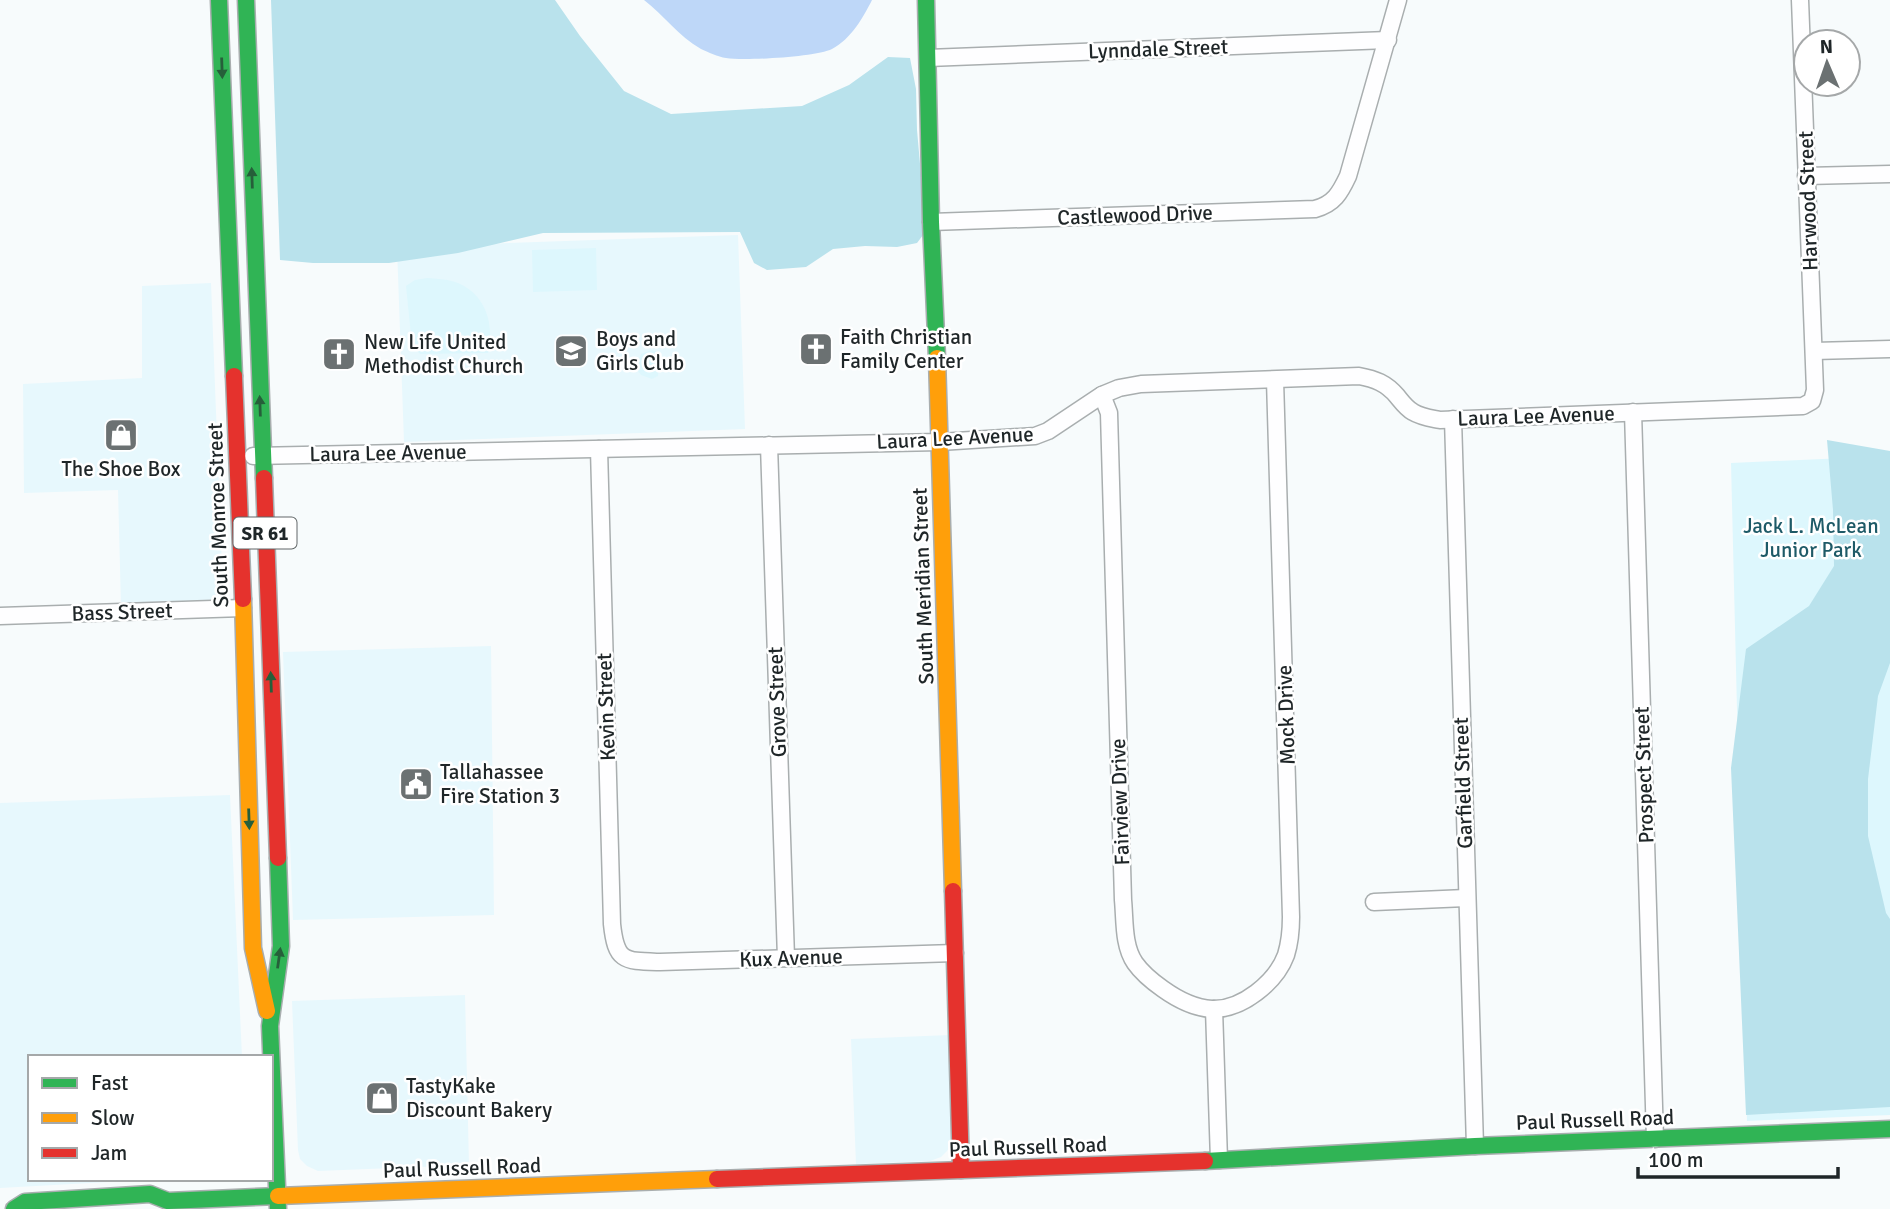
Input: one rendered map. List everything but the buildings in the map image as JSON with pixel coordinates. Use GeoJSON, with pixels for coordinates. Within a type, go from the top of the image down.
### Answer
{"type":"FeatureCollection","features":[{"type":"Feature","properties":{"kind":"street","name":"South Monroe Street"},"geometry":{"type":"LineString","coordinates":[[219,0],[254,959],[270,1026]]}},
{"type":"Feature","properties":{"kind":"street","name":"South Monroe Street"},"geometry":{"type":"LineString","coordinates":[[246,0],[281,946],[270,1026],[271,1055]]}},
{"type":"Feature","properties":{"kind":"street","name":"South Meridian Street"},"geometry":{"type":"LineString","coordinates":[[926,0],[961,1170]]}},
{"type":"Feature","properties":{"kind":"street"},"geometry":{"type":"LineString","coordinates":[[1388,40],[1398,0]]}},
{"type":"Feature","properties":{"kind":"street","name":"Harwood Street"},"geometry":{"type":"LineString","coordinates":[[1800,0],[1814,351],[1815,390],[1812,401]]}},
{"type":"Feature","properties":{"kind":"street","name":"Lynndale Street"},"geometry":{"type":"LineString","coordinates":[[928,58],[1388,40]]}},
{"type":"Feature","properties":{"kind":"street","name":"Castlewood Drive"},"geometry":{"type":"LineString","coordinates":[[932,222],[1315,209],[1326,206],[1340,192],[1352,165],[1388,40]]}},
{"type":"Feature","properties":{"kind":"street"},"geometry":{"type":"LineString","coordinates":[[1806,176],[1890,174]]}},
{"type":"Feature","properties":{"kind":"street"},"geometry":{"type":"LineString","coordinates":[[1814,351],[1890,349]]}},
{"type":"Feature","properties":{"kind":"street","name":"Laura Lee Avenue"},"geometry":{"type":"LineString","coordinates":[[237,456],[940,442],[1035,436],[1048,431],[1102,395],[1119,388],[1141,384],[1359,376],[1373,378],[1389,388],[1414,413],[1426,417],[1453,419],[1803,405],[1812,401]]}},
{"type":"Feature","properties":{"kind":"street","name":"Mock Drive"},"geometry":{"type":"LineString","coordinates":[[1214,1009],[1250,998],[1267,984],[1285,957],[1290,940],[1275,380]]}},
{"type":"Feature","properties":{"kind":"street","name":"Fairview Drive"},"geometry":{"type":"LineString","coordinates":[[1102,395],[1109,413],[1123,900],[1127,944],[1134,962],[1159,986],[1174,997],[1195,1006],[1214,1009]]}},
{"type":"Feature","properties":{"kind":"street","name":"Prospect Street"},"geometry":{"type":"LineString","coordinates":[[1633,412],[1654,1139]]}},
{"type":"Feature","properties":{"kind":"street","name":"Garfield Street"},"geometry":{"type":"LineString","coordinates":[[1453,419],[1475,1146]]}},
{"type":"Feature","properties":{"kind":"street","name":"Grove Street"},"geometry":{"type":"LineString","coordinates":[[769,445],[786,958]]}},
{"type":"Feature","properties":{"kind":"street","name":"Kevin Street"},"geometry":{"type":"LineString","coordinates":[[599,449],[612,924],[614,944],[618,952],[628,959]]}},
{"type":"Feature","properties":{"kind":"street","name":"Bass Street"},"geometry":{"type":"LineString","coordinates":[[0,616],[243,608]]}},
{"type":"Feature","properties":{"kind":"street"},"geometry":{"type":"LineString","coordinates":[[247,725],[273,724]]}},
{"type":"Feature","properties":{"kind":"street"},"geometry":{"type":"LineString","coordinates":[[251,880],[265,900],[279,905]]}},
{"type":"Feature","properties":{"kind":"street"},"geometry":{"type":"LineString","coordinates":[[1374,902],[1466,898]]}},
{"type":"Feature","properties":{"kind":"street","name":"Kux Avenue"},"geometry":{"type":"LineString","coordinates":[[628,959],[660,962],[955,953]]}},
{"type":"Feature","properties":{"kind":"street"},"geometry":{"type":"LineString","coordinates":[[1214,1009],[1219,1160]]}},
{"type":"Feature","properties":{"kind":"street","name":"South Monroe Street"},"geometry":{"type":"LineString","coordinates":[[273,1092],[278,1202]]}},
{"type":"Feature","properties":{"kind":"street","name":"Paul Russell Road"},"geometry":{"type":"LineString","coordinates":[[14,1209],[25,1202],[150,1194],[164,1205],[278,1202],[1890,1129]]}},
{"type":"Feature","properties":{"kind":"shaded area"},"geometry":{"type":"Polygon","coordinates":[[[271,0],[555,0],[624,91],[671,114],[802,106],[849,85],[888,57],[910,58],[916,89],[926,231],[917,243],[897,247],[833,249],[806,267],[767,270],[754,263],[740,232],[543,233],[458,253],[389,263],[280,260],[271,0]]]}},
{"type":"Feature","properties":{"kind":"shaded area"},"geometry":{"type":"Polygon","coordinates":[[[644,0],[872,0],[851,34],[832,49],[796,56],[735,59],[701,49],[644,0]]]}},
{"type":"Feature","properties":{"kind":"shaded area","name":"Boys and Girls Club"},"geometry":{"type":"Polygon","coordinates":[[[738,235],[745,429],[404,442],[397,247],[738,235]]]}},
{"type":"Feature","properties":{"kind":"shaded area"},"geometry":{"type":"Polygon","coordinates":[[[211,283],[223,593],[210,600],[121,606],[118,490],[24,493],[23,384],[142,378],[142,286],[211,283]]]}},
{"type":"Feature","properties":{"kind":"shaded area","name":"Jack L. McLean Junior Park"},"geometry":{"type":"Polygon","coordinates":[[[1827,440],[1890,451],[1890,663],[1878,696],[1868,779],[1868,836],[1886,913],[1890,919],[1890,1107],[1746,1115],[1731,768],[1746,649],[1809,606],[1834,566],[1833,510],[1827,440]]]}},
{"type":"Feature","properties":{"kind":"shaded area"},"geometry":{"type":"Polygon","coordinates":[[[491,646],[494,915],[293,920],[283,652],[491,646]]]}},
{"type":"Feature","properties":{"kind":"shaded area"},"geometry":{"type":"Polygon","coordinates":[[[230,795],[242,1055],[28,1055],[28,1181],[126,1181],[0,1188],[0,803],[230,795]]]}},
{"type":"Feature","properties":{"kind":"shaded area","name":"TastyKake Discount Bakery"},"geometry":{"type":"Polygon","coordinates":[[[465,995],[469,1165],[318,1171],[307,1166],[300,1159],[298,1150],[292,1001],[465,995]]]}},
{"type":"Feature","properties":{"kind":"shaded area"},"geometry":{"type":"Polygon","coordinates":[[[950,1035],[951,1144],[947,1151],[941,1157],[930,1161],[856,1164],[851,1039],[950,1035]]]}},
{"type":"Feature","properties":{"kind":"green space"},"geometry":{"type":"Polygon","coordinates":[[[596,248],[597,290],[533,292],[532,250],[596,248]]]}},
{"type":"Feature","properties":{"kind":"green space"},"geometry":{"type":"Polygon","coordinates":[[[427,278],[460,284],[479,299],[489,325],[488,353],[420,354],[412,345],[406,286],[415,280],[427,278]]]}},
{"type":"Feature","properties":{"kind":"green space"},"geometry":{"type":"Polygon","coordinates":[[[652,350],[657,352],[659,360],[658,376],[652,379],[641,375],[635,367],[641,354],[652,350]]]}},
{"type":"Feature","properties":{"kind":"green space","name":"Jack L. McLean Junior Park"},"geometry":{"type":"Polygon","coordinates":[[[1890,456],[1890,1115],[1747,1121],[1731,463],[1890,456]]]}},
{"type":"Feature","properties":{"kind":"traffic: fast"},"geometry":{"type":"LineString","coordinates":[[219,0],[234,376]]}},
{"type":"Feature","properties":{"kind":"traffic: fast"},"geometry":{"type":"LineString","coordinates":[[246,0],[264,478]]}},
{"type":"Feature","properties":{"kind":"traffic: fast"},"geometry":{"type":"LineString","coordinates":[[926,0],[937,358]]}},
{"type":"Feature","properties":{"kind":"traffic: fast"},"geometry":{"type":"LineString","coordinates":[[271,1055],[270,1026],[281,946],[278,858]]}},
{"type":"Feature","properties":{"kind":"traffic: fast"},"geometry":{"type":"LineString","coordinates":[[273,1095],[278,1209]]}},
{"type":"Feature","properties":{"kind":"traffic: fast"},"geometry":{"type":"LineString","coordinates":[[1205,1161],[1475,1146],[1890,1129]]}},
{"type":"Feature","properties":{"kind":"traffic: fast"},"geometry":{"type":"LineString","coordinates":[[14,1209],[25,1202],[150,1194],[168,1201],[278,1196]]}},
{"type":"Feature","properties":{"kind":"traffic: slow"},"geometry":{"type":"LineString","coordinates":[[937,358],[953,891]]}},
{"type":"Feature","properties":{"kind":"traffic: slow"},"geometry":{"type":"LineString","coordinates":[[243,599],[253,948],[267,1011]]}},
{"type":"Feature","properties":{"kind":"traffic: slow"},"geometry":{"type":"LineString","coordinates":[[278,1196],[717,1179]]}},
{"type":"Feature","properties":{"kind":"traffic: jam"},"geometry":{"type":"LineString","coordinates":[[234,376],[243,599]]}},
{"type":"Feature","properties":{"kind":"traffic: jam"},"geometry":{"type":"LineString","coordinates":[[264,478],[278,858]]}},
{"type":"Feature","properties":{"kind":"traffic: jam"},"geometry":{"type":"LineString","coordinates":[[953,891],[961,1170]]}},
{"type":"Feature","properties":{"kind":"traffic: jam"},"geometry":{"type":"LineString","coordinates":[[717,1179],[1205,1161]]}},
{"type":"Feature","properties":{"kind":"place","name":"Faith Christian Family Center"},"geometry":{"type":"Point","coordinates":[816,349]}},
{"type":"Feature","properties":{"kind":"place","name":"Boys and Girls Club"},"geometry":{"type":"Point","coordinates":[571,351]}},
{"type":"Feature","properties":{"kind":"place","name":"New Life United Methodist Church"},"geometry":{"type":"Point","coordinates":[339,354]}},
{"type":"Feature","properties":{"kind":"place","name":"The Shoe Box"},"geometry":{"type":"Point","coordinates":[121,435]}},
{"type":"Feature","properties":{"kind":"place","name":"Tallahassee Fire Station 3"},"geometry":{"type":"Point","coordinates":[416,784]}},
{"type":"Feature","properties":{"kind":"place","name":"TastyKake Discount Bakery"},"geometry":{"type":"Point","coordinates":[382,1098]}}]}
